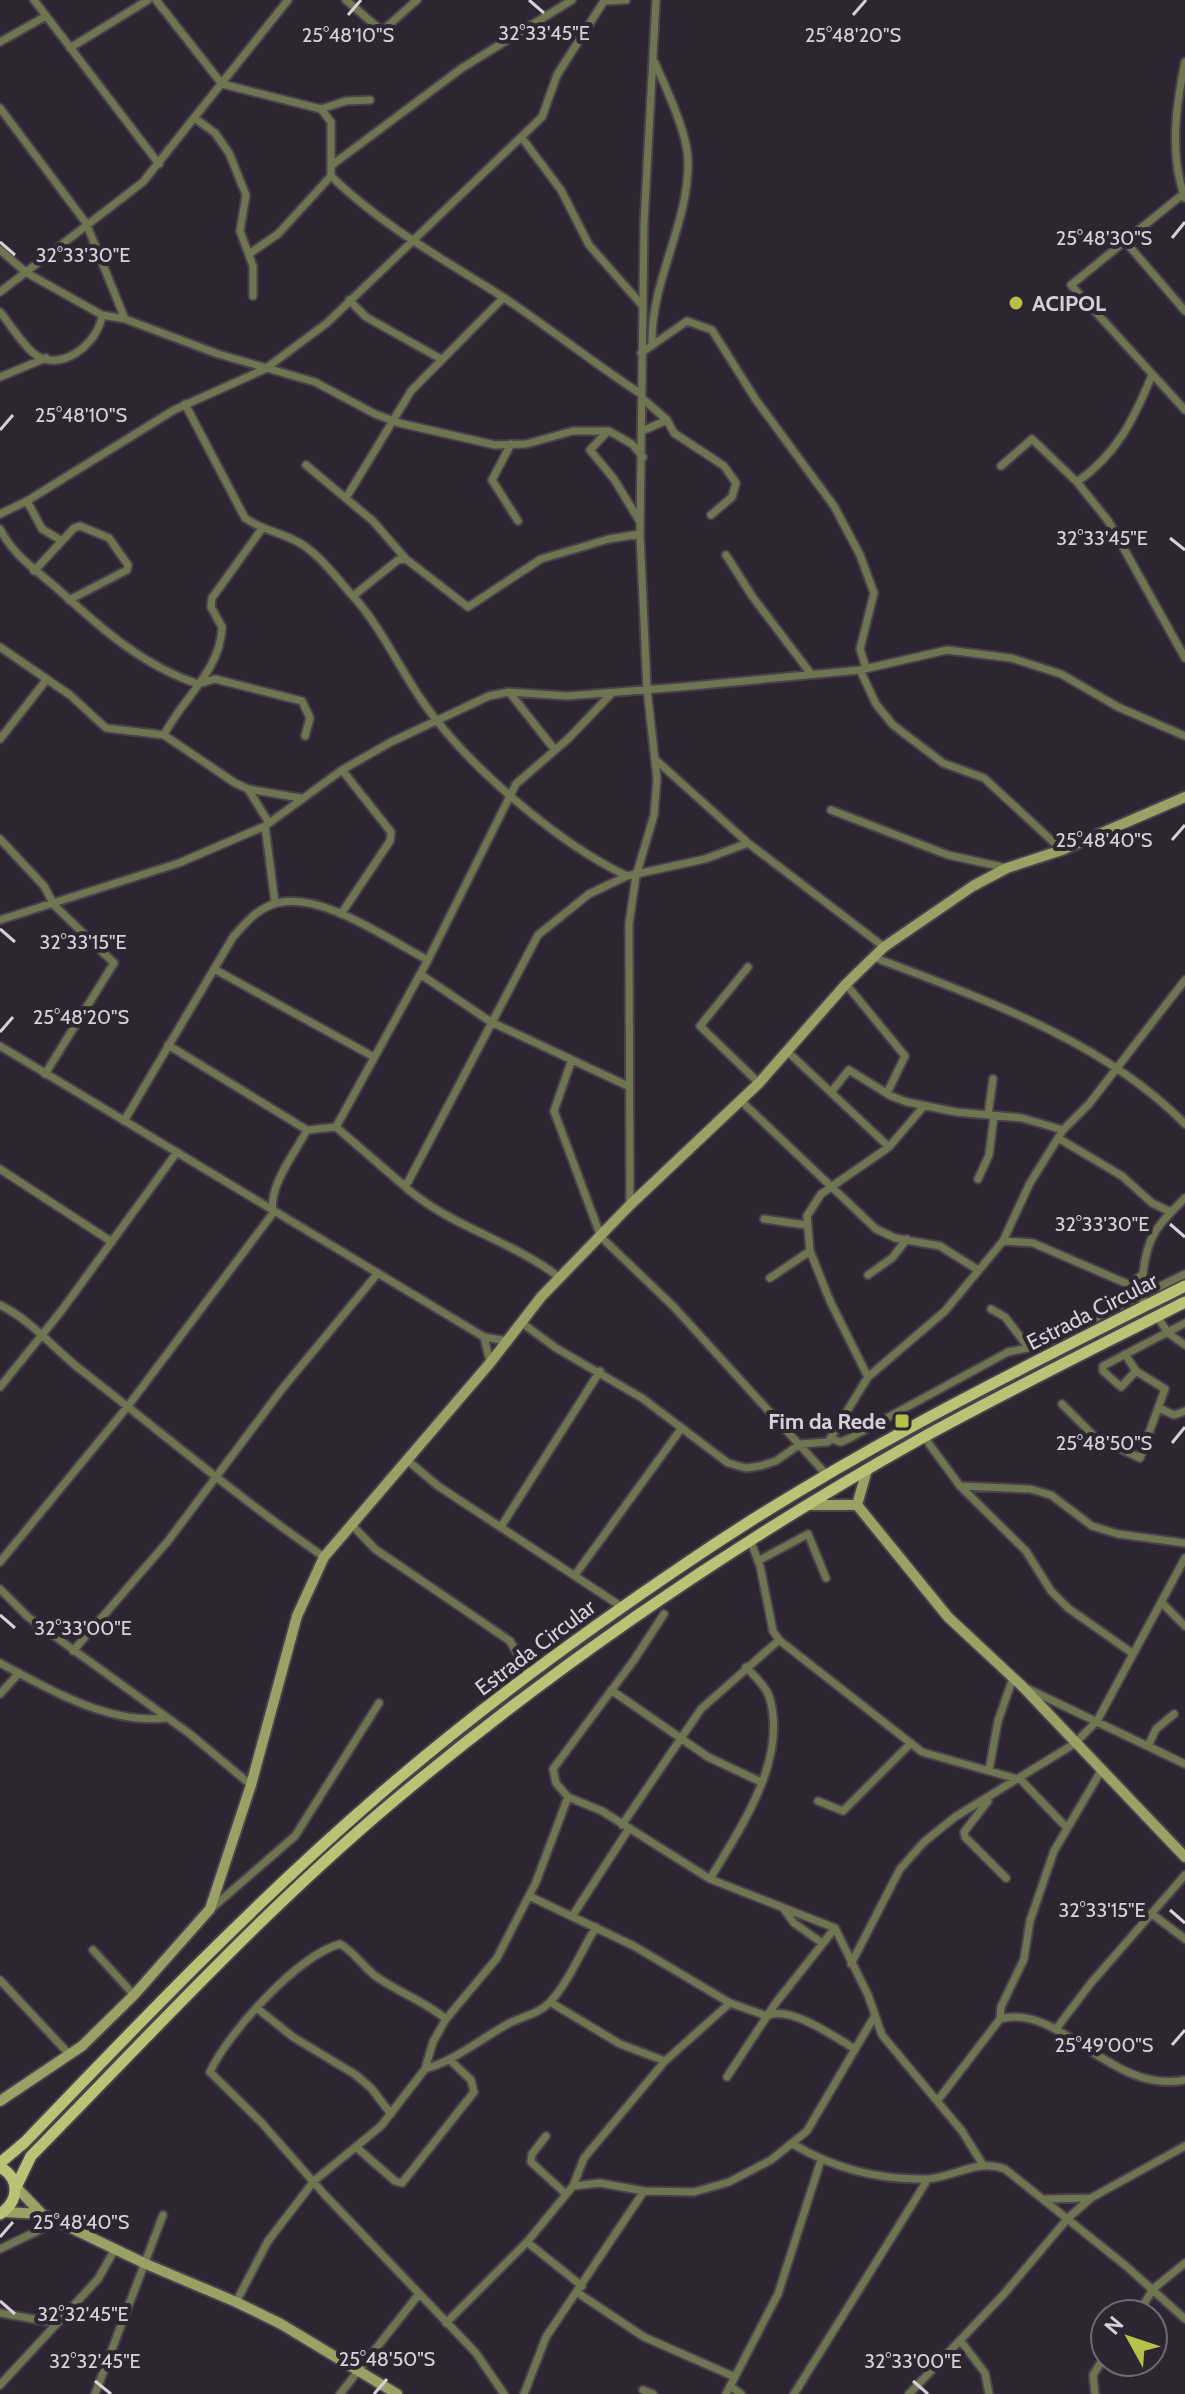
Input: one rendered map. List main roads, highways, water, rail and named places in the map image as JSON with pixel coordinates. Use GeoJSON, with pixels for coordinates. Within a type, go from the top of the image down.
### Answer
{"type":"FeatureCollection","features":[{"type":"Feature","properties":{"kind":"main road","name":"Estrada Circular"},"geometry":{"type":"LineString","coordinates":[[0,2165],[187,1975],[358,1815],[529,1675],[622,1607],[826,1474],[914,1424],[1185,1286]]}},
{"type":"Feature","properties":{"kind":"main road","name":"Estrada Circular"},"geometry":{"type":"LineString","coordinates":[[2,2213],[13,2201],[16,2187],[31,2156],[137,2043],[239,1942],[388,1806],[559,1671],[751,1542],[867,1470],[924,1437],[1185,1302]]}},
{"type":"Feature","properties":{"kind":"main road"},"geometry":{"type":"LineString","coordinates":[[0,2165],[11,2175],[16,2187]]}},
{"type":"Feature","properties":{"kind":"place","name":"ACIPOL"},"geometry":{"type":"Point","coordinates":[1016,303]}},
{"type":"Feature","properties":{"kind":"place","name":"Fim da Rede"},"geometry":{"type":"Point","coordinates":[902,1421]}}]}
